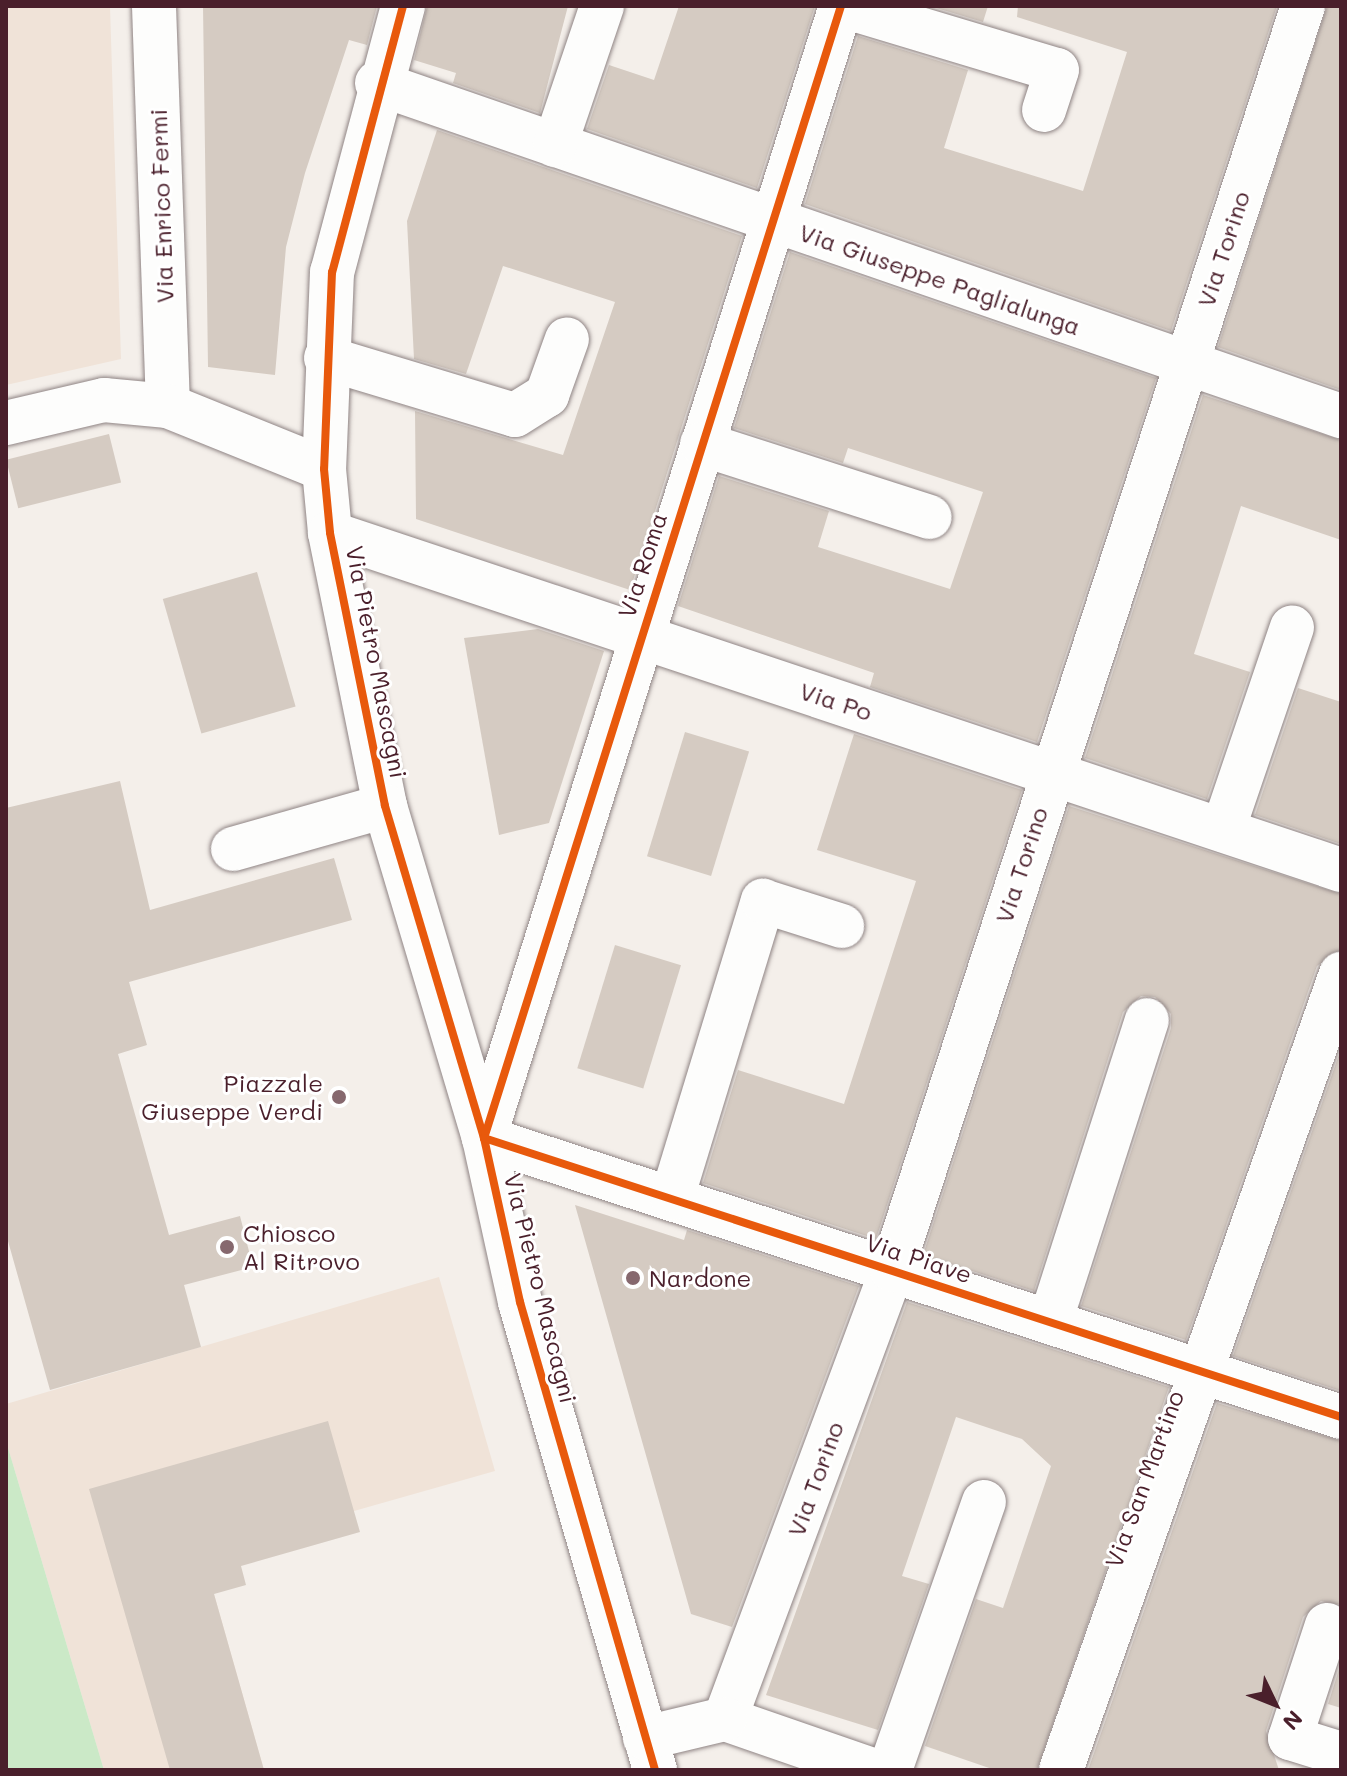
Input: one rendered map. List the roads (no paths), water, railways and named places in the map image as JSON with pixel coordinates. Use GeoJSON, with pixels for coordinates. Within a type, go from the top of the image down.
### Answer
{"type":"FeatureCollection","features":[{"type":"Feature","properties":{"kind":"street","name":"Via Enrico Fermi"},"geometry":{"type":"LineString","coordinates":[[154,6],[168,406]]}},
{"type":"Feature","properties":{"kind":"street","name":"Via Pietro Mascagni"},"geometry":{"type":"LineString","coordinates":[[403,6],[377,83],[332,272],[326,358],[324,469],[330,533],[385,806],[484,1138],[520,1302],[650,1754]]}},
{"type":"Feature","properties":{"kind":"street"},"geometry":{"type":"LineString","coordinates":[[555,145],[602,6]]}},
{"type":"Feature","properties":{"kind":"street"},"geometry":{"type":"LineString","coordinates":[[842,6],[1057,70],[1044,110]]}},
{"type":"Feature","properties":{"kind":"street","name":"Via Roma"},"geometry":{"type":"LineString","coordinates":[[484,1138],[640,636],[842,6]]}},
{"type":"Feature","properties":{"kind":"street","name":"Via Torino"},"geometry":{"type":"LineString","coordinates":[[725,1719],[892,1270],[1051,773],[1303,6]]}},
{"type":"Feature","properties":{"kind":"street","name":"Via Giuseppe Paglialunga"},"geometry":{"type":"LineString","coordinates":[[377,83],[1186,365],[1341,416]]}},
{"type":"Feature","properties":{"kind":"street"},"geometry":{"type":"LineString","coordinates":[[326,358],[515,415],[547,395],[567,339]]}},
{"type":"Feature","properties":{"kind":"street"},"geometry":{"type":"LineString","coordinates":[[6,423],[104,400],[168,406],[324,469]]}},
{"type":"Feature","properties":{"kind":"street"},"geometry":{"type":"LineString","coordinates":[[702,444],[930,517]]}},
{"type":"Feature","properties":{"kind":"street","name":"Via Po"},"geometry":{"type":"LineString","coordinates":[[330,533],[1341,870]]}},
{"type":"Feature","properties":{"kind":"street"},"geometry":{"type":"LineString","coordinates":[[1223,830],[1292,627]]}},
{"type":"Feature","properties":{"kind":"street"},"geometry":{"type":"LineString","coordinates":[[233,849],[385,806]]}},
{"type":"Feature","properties":{"kind":"street"},"geometry":{"type":"LineString","coordinates":[[672,1198],[763,901],[842,926]]}},
{"type":"Feature","properties":{"kind":"street","name":"Via San Martino"},"geometry":{"type":"LineString","coordinates":[[1061,1770],[1204,1372],[1341,974]]}},
{"type":"Feature","properties":{"kind":"street"},"geometry":{"type":"LineString","coordinates":[[1050,1322],[1147,1020]]}},
{"type":"Feature","properties":{"kind":"street","name":"Via Piave"},"geometry":{"type":"LineString","coordinates":[[484,1138],[1341,1417]]}},
{"type":"Feature","properties":{"kind":"street"},"geometry":{"type":"LineString","coordinates":[[890,1770],[984,1502]]}},
{"type":"Feature","properties":{"kind":"street"},"geometry":{"type":"LineString","coordinates":[[1327,1625],[1290,1738],[1341,1754]]}},
{"type":"Feature","properties":{"kind":"street"},"geometry":{"type":"LineString","coordinates":[[650,1754],[725,1719],[872,1770]]}},
{"type":"Feature","properties":{"kind":"place","name":"Piazzale Giuseppe Verdi"},"geometry":{"type":"Point","coordinates":[339,1097]}},
{"type":"Feature","properties":{"kind":"place","name":"Chiosco Al Ritrovo"},"geometry":{"type":"Point","coordinates":[227,1247]}},
{"type":"Feature","properties":{"kind":"place","name":"Nardone"},"geometry":{"type":"Point","coordinates":[633,1278]}}]}
